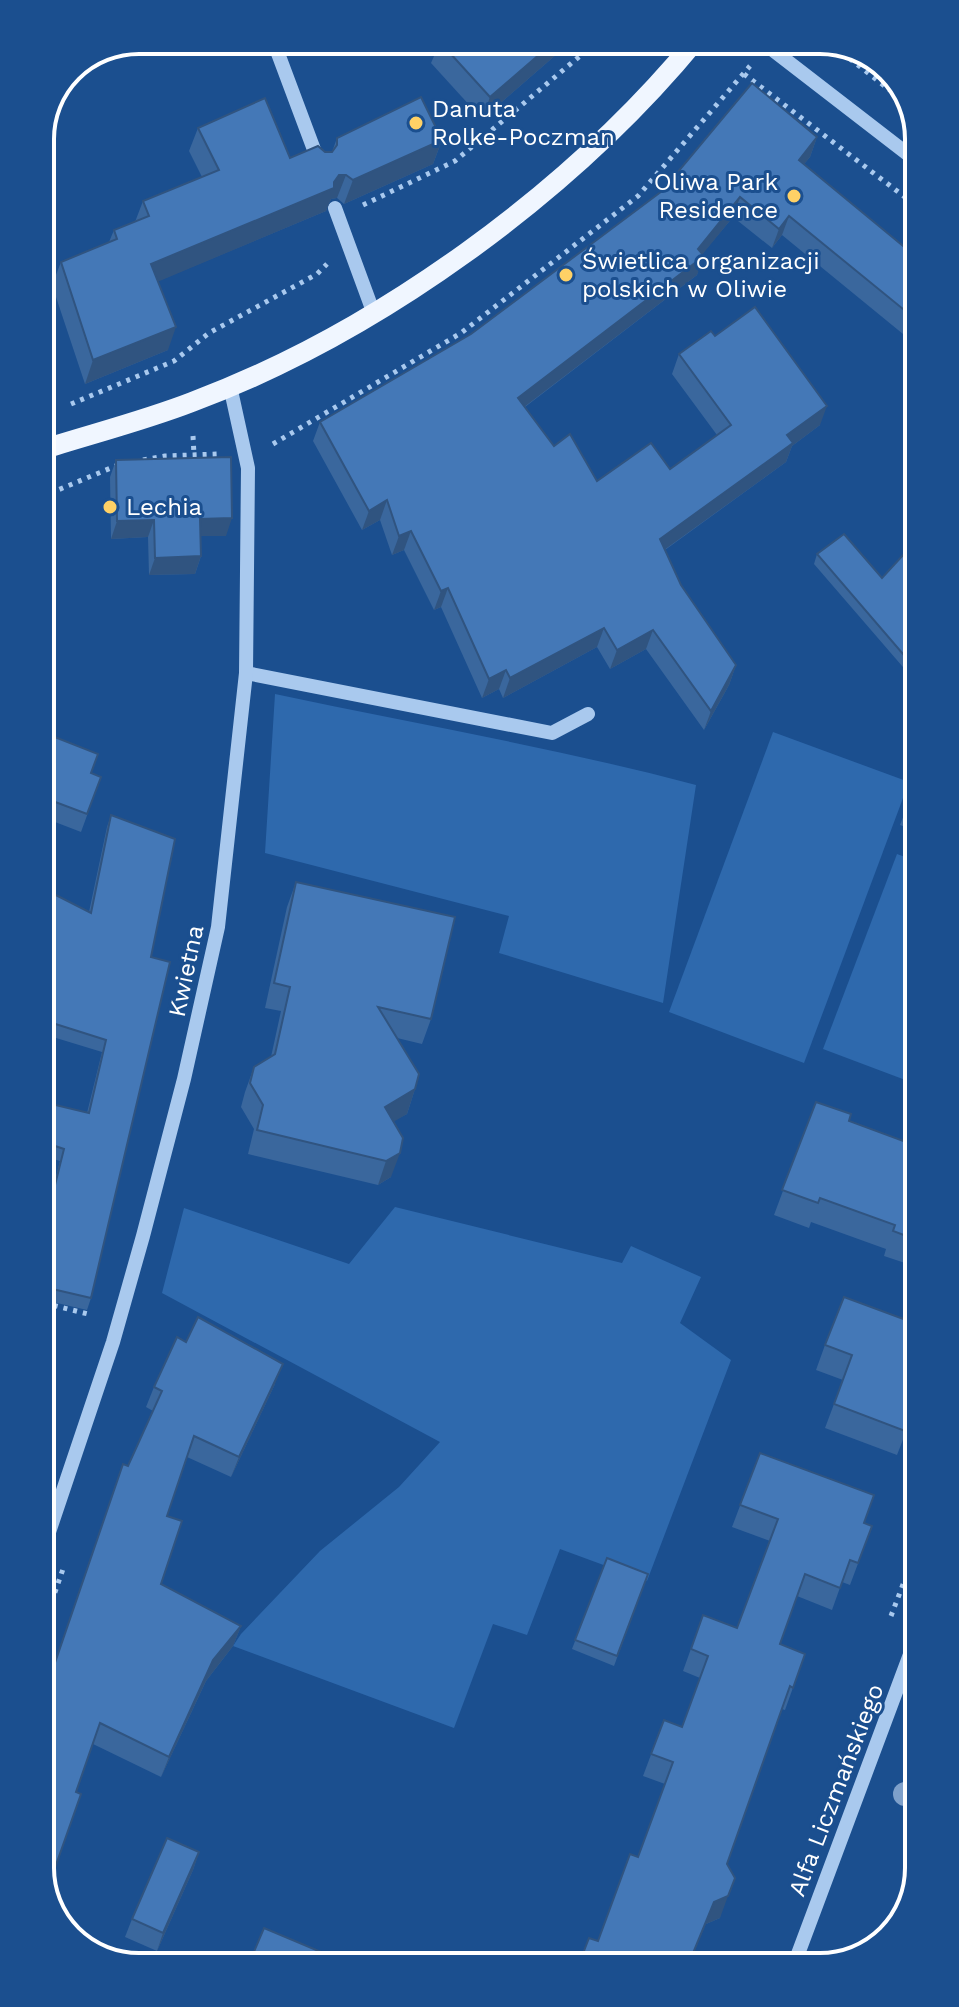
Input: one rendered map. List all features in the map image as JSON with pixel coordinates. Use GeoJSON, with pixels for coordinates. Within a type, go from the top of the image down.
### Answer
{"type":"FeatureCollection","features":[{"type":"Feature","properties":{"kind":"main road"},"geometry":{"type":"LineString","coordinates":[[54,446],[191,403],[311,348],[374,314],[498,230],[569,171],[659,84],[684,54]]}},
{"type":"Feature","properties":{"kind":"street"},"geometry":{"type":"LineString","coordinates":[[278,54],[319,166]]}},
{"type":"Feature","properties":{"kind":"street"},"geometry":{"type":"LineString","coordinates":[[778,54],[905,152]]}},
{"type":"Feature","properties":{"kind":"street"},"geometry":{"type":"LineString","coordinates":[[336,212],[374,314]]}},
{"type":"Feature","properties":{"kind":"street","name":"Kwietna"},"geometry":{"type":"LineString","coordinates":[[54,1517],[113,1342],[184,1079],[218,927],[246,673],[248,468],[230,386]]}},
{"type":"Feature","properties":{"kind":"street"},"geometry":{"type":"LineString","coordinates":[[246,673],[552,733],[588,714]]}},
{"type":"Feature","properties":{"kind":"street","name":"Alfa Liczmańskiego"},"geometry":{"type":"LineString","coordinates":[[798,1953],[905,1668]]}},
{"type":"Feature","properties":{"kind":"path"},"geometry":{"type":"LineString","coordinates":[[336,212],[455,161],[582,54]]}},
{"type":"Feature","properties":{"kind":"path"},"geometry":{"type":"LineString","coordinates":[[851,60],[889,89]]}},
{"type":"Feature","properties":{"kind":"path"},"geometry":{"type":"LineString","coordinates":[[270,446],[461,333],[638,196],[744,74],[905,197]]}},
{"type":"Feature","properties":{"kind":"path"},"geometry":{"type":"LineString","coordinates":[[62,408],[174,361],[209,333],[317,274],[328,263]]}},
{"type":"Feature","properties":{"kind":"path"},"geometry":{"type":"LineString","coordinates":[[140,460],[194,455]]}},
{"type":"Feature","properties":{"kind":"path"},"geometry":{"type":"LineString","coordinates":[[54,492],[127,462]]}},
{"type":"Feature","properties":{"kind":"path"},"geometry":{"type":"LineString","coordinates":[[54,1306],[96,1316]]}},
{"type":"Feature","properties":{"kind":"shaded area"},"geometry":{"type":"Polygon","coordinates":[[[275,694],[539,748],[696,785],[663,1003],[499,953],[509,916],[265,853],[275,694]]]}},
{"type":"Feature","properties":{"kind":"shaded area"},"geometry":{"type":"Polygon","coordinates":[[[773,732],[905,781],[905,793],[804,1063],[669,1012],[773,732]]]}},
{"type":"Feature","properties":{"kind":"shaded area"},"geometry":{"type":"Polygon","coordinates":[[[897,854],[905,857],[905,1080],[823,1049],[897,854]]]}},
{"type":"Feature","properties":{"kind":"shaded area"},"geometry":{"type":"Polygon","coordinates":[[[395,1207],[622,1263],[631,1246],[701,1277],[680,1323],[731,1360],[647,1581],[560,1549],[527,1635],[493,1624],[454,1728],[233,1646],[320,1551],[399,1487],[440,1442],[162,1293],[184,1208],[349,1264],[395,1207]]]}},
{"type":"Feature","properties":{"kind":"building"},"geometry":{"type":"Polygon","coordinates":[[[451,54],[540,54],[490,97],[451,54]]]}},
{"type":"Feature","properties":{"kind":"building"},"geometry":{"type":"Polygon","coordinates":[[[752,83],[817,137],[799,160],[905,248],[905,311],[789,216],[779,229],[740,197],[698,249],[704,256],[518,398],[554,446],[570,434],[597,481],[651,443],[670,469],[731,425],[679,354],[711,331],[715,336],[755,307],[827,406],[787,435],[793,443],[660,539],[681,585],[736,665],[711,711],[653,630],[617,650],[604,628],[510,678],[506,670],[489,679],[448,588],[441,591],[411,531],[399,536],[387,500],[369,511],[320,422],[471,334],[662,191],[752,83]]]}},
{"type":"Feature","properties":{"kind":"building"},"geometry":{"type":"Polygon","coordinates":[[[421,97],[442,140],[353,180],[339,175],[334,188],[151,264],[176,327],[93,360],[61,262],[117,239],[114,230],[149,216],[143,201],[219,170],[198,128],[265,98],[290,158],[318,146],[325,152],[332,152],[337,138],[421,97]]]}},
{"type":"Feature","properties":{"kind":"building"},"geometry":{"type":"Polygon","coordinates":[[[231,457],[232,518],[200,519],[201,556],[155,558],[154,520],[117,521],[116,460],[231,457]]]}},
{"type":"Feature","properties":{"kind":"building"},"geometry":{"type":"Polygon","coordinates":[[[844,534],[882,578],[904,554],[905,656],[817,554],[844,534]]]}},
{"type":"Feature","properties":{"kind":"building"},"geometry":{"type":"Polygon","coordinates":[[[54,737],[98,754],[91,773],[101,777],[87,814],[54,802],[54,737]]]}},
{"type":"Feature","properties":{"kind":"building"},"geometry":{"type":"Polygon","coordinates":[[[111,815],[175,839],[151,957],[170,962],[91,1298],[54,1289],[54,1189],[64,1149],[54,1146],[54,1105],[89,1113],[106,1040],[54,1024],[54,894],[91,913],[111,815]]]}},
{"type":"Feature","properties":{"kind":"building"},"geometry":{"type":"Polygon","coordinates":[[[296,882],[455,917],[431,1019],[378,1007],[419,1074],[415,1089],[385,1107],[403,1138],[400,1153],[386,1161],[257,1130],[263,1105],[250,1083],[254,1067],[275,1054],[290,987],[274,983],[296,882]]]}},
{"type":"Feature","properties":{"kind":"building"},"geometry":{"type":"Polygon","coordinates":[[[816,1102],[851,1114],[849,1121],[905,1142],[905,1236],[893,1231],[895,1225],[820,1198],[818,1203],[782,1190],[816,1102]]]}},
{"type":"Feature","properties":{"kind":"building"},"geometry":{"type":"Polygon","coordinates":[[[844,1297],[905,1320],[905,1431],[834,1404],[852,1355],[825,1345],[844,1297]]]}},
{"type":"Feature","properties":{"kind":"building"},"geometry":{"type":"Polygon","coordinates":[[[198,1317],[283,1364],[239,1457],[194,1436],[167,1516],[182,1521],[161,1584],[241,1626],[213,1660],[169,1757],[100,1723],[76,1792],[81,1794],[54,1870],[54,1666],[123,1464],[128,1466],[162,1391],[154,1387],[177,1337],[186,1342],[198,1317]]]}},
{"type":"Feature","properties":{"kind":"building"},"geometry":{"type":"Polygon","coordinates":[[[760,1453],[874,1495],[864,1523],[872,1526],[858,1563],[850,1560],[840,1588],[805,1574],[780,1644],[805,1654],[793,1688],[790,1686],[727,1864],[735,1878],[728,1896],[714,1902],[693,1953],[583,1953],[589,1938],[598,1941],[630,1854],[638,1857],[673,1762],[651,1754],[664,1720],[682,1727],[708,1656],[691,1649],[703,1615],[737,1628],[778,1519],[740,1505],[760,1453]]]}},
{"type":"Feature","properties":{"kind":"building"},"geometry":{"type":"Polygon","coordinates":[[[607,1558],[648,1574],[617,1656],[575,1640],[607,1558]]]}},
{"type":"Feature","properties":{"kind":"building"},"geometry":{"type":"Polygon","coordinates":[[[167,1838],[199,1852],[163,1933],[132,1919],[167,1838]]]}},
{"type":"Feature","properties":{"kind":"building"},"geometry":{"type":"Polygon","coordinates":[[[264,1928],[323,1953],[253,1953],[264,1928]]]}},
{"type":"Feature","properties":{"kind":"place","name":"Danuta Rolke-Poczman"},"geometry":{"type":"Point","coordinates":[416,123]}},
{"type":"Feature","properties":{"kind":"place","name":"Oliwa Park Residence"},"geometry":{"type":"Point","coordinates":[794,196]}},
{"type":"Feature","properties":{"kind":"place","name":"Świetlica organizacji polskich w Oliwie"},"geometry":{"type":"Point","coordinates":[566,275]}},
{"type":"Feature","properties":{"kind":"place","name":"Lechia"},"geometry":{"type":"Point","coordinates":[110,507]}}]}
